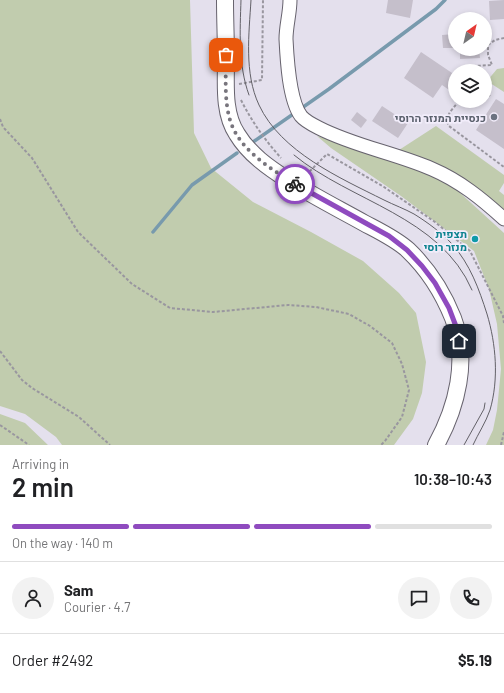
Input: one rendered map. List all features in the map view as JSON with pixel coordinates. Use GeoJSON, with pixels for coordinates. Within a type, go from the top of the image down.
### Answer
{"type":"FeatureCollection","features":[{"type":"Feature","properties":{"kind":"main road"},"geometry":{"type":"LineString","coordinates":[[225,0],[226,96],[230,120],[244,145],[270,168],[295,184],[389,236],[407,250],[435,283],[449,308],[457,329],[460,353],[460,374],[455,402],[446,428],[436,445]]}},
{"type":"Feature","properties":{"kind":"lane"},"geometry":{"type":"LineString","coordinates":[[290,0],[286,38],[290,85],[296,106],[301,116],[332,135],[431,168],[451,177],[475,193],[504,219]]}},
{"type":"Feature","properties":{"kind":"path"},"geometry":{"type":"LineString","coordinates":[[235,84],[262,80],[263,0]]}},
{"type":"Feature","properties":{"kind":"path"},"geometry":{"type":"LineString","coordinates":[[492,64],[488,55],[488,45],[495,40],[504,38]]}},
{"type":"Feature","properties":{"kind":"path"},"geometry":{"type":"LineString","coordinates":[[239,96],[250,119],[268,144],[283,160]]}},
{"type":"Feature","properties":{"kind":"path"},"geometry":{"type":"LineString","coordinates":[[453,108],[446,120],[449,126],[504,167]]}},
{"type":"Feature","properties":{"kind":"path"},"geometry":{"type":"LineString","coordinates":[[0,119],[3,127],[32,158],[78,232],[132,284],[170,308],[213,312],[288,305],[316,307],[349,314],[370,326],[392,343],[402,364],[409,390],[402,417],[381,445]]}},
{"type":"Feature","properties":{"kind":"path"},"geometry":{"type":"LineString","coordinates":[[304,177],[327,154],[384,187],[436,222],[470,251],[503,316],[504,323]]}},
{"type":"Feature","properties":{"kind":"path"},"geometry":{"type":"LineString","coordinates":[[0,351],[22,380],[32,388],[79,417],[110,445]]}},
{"type":"Feature","properties":{"kind":"path"},"geometry":{"type":"LineString","coordinates":[[0,425],[30,445]]}},
{"type":"Feature","properties":{"kind":"path"},"geometry":{"type":"LineString","coordinates":[[501,445],[504,432]]}},
{"type":"Feature","properties":{"kind":"green space"},"geometry":{"type":"Polygon","coordinates":[[[0,0],[190,0],[194,133],[211,168],[253,202],[363,261],[399,293],[416,313],[426,362],[422,393],[413,419],[394,445],[62,445],[56,437],[25,414],[0,406],[0,0]]]}},
{"type":"Feature","properties":{"kind":"green space"},"geometry":{"type":"Polygon","coordinates":[[[504,68],[504,92],[492,84],[492,75],[497,69],[504,68]]]}},
{"type":"Feature","properties":{"kind":"green space"},"geometry":{"type":"Polygon","coordinates":[[[436,126],[504,175],[504,183],[499,191],[504,195],[504,211],[482,191],[441,166],[399,150],[436,126]]]}},
{"type":"Feature","properties":{"kind":"green space"},"geometry":{"type":"Polygon","coordinates":[[[317,136],[393,159],[447,181],[504,233],[504,445],[486,445],[493,430],[497,410],[501,369],[497,324],[489,289],[474,251],[401,196],[331,148],[317,136]]]}},
{"type":"Feature","properties":{"kind":"green space"},"geometry":{"type":"Polygon","coordinates":[[[0,414],[25,423],[48,445],[0,445],[0,414]]]}},
{"type":"Feature","properties":{"kind":"building"},"geometry":{"type":"Polygon","coordinates":[[[388,0],[413,0],[410,18],[386,13],[388,0]]]}},
{"type":"Feature","properties":{"kind":"building"},"geometry":{"type":"Polygon","coordinates":[[[504,0],[504,19],[492,20],[492,12],[490,12],[489,1],[504,0]]]}},
{"type":"Feature","properties":{"kind":"building"},"geometry":{"type":"Polygon","coordinates":[[[442,35],[448,35],[448,48],[443,48],[442,35]]]}},
{"type":"Feature","properties":{"kind":"building"},"geometry":{"type":"Polygon","coordinates":[[[421,52],[448,70],[448,89],[442,85],[433,98],[404,78],[421,52]]]}},
{"type":"Feature","properties":{"kind":"building"},"geometry":{"type":"Polygon","coordinates":[[[460,56],[480,56],[480,58],[460,59],[460,56]]]}},
{"type":"Feature","properties":{"kind":"building","name":"כנסיית המנזר הרוסי"},"geometry":{"type":"Polygon","coordinates":[[[496,99],[504,104],[504,149],[476,130],[490,108],[492,108],[496,99]]]}},
{"type":"Feature","properties":{"kind":"building"},"geometry":{"type":"Polygon","coordinates":[[[382,106],[408,123],[398,138],[372,121],[382,106]]]}},
{"type":"Feature","properties":{"kind":"building"},"geometry":{"type":"Polygon","coordinates":[[[357,112],[367,120],[361,128],[351,120],[357,112]]]}},
{"type":"Feature","properties":{"kind":"waterway"},"geometry":{"type":"LineString","coordinates":[[253,142],[329,89],[436,9],[445,0]]}},
{"type":"Feature","properties":{"kind":"waterway"},"geometry":{"type":"LineString","coordinates":[[153,232],[192,185],[237,153]]}},
{"type":"Feature","properties":{"kind":"tram line"},"geometry":{"type":"LineString","coordinates":[[241,0],[241,60],[245,84],[249,95]]}},
{"type":"Feature","properties":{"kind":"tram line"},"geometry":{"type":"LineString","coordinates":[[251,0],[249,26],[249,67],[254,93],[269,122],[282,137],[313,162],[331,173],[414,214],[429,224],[452,244],[469,268],[487,314],[493,337],[495,362],[495,386],[490,410],[473,445]]}},
{"type":"Feature","properties":{"kind":"tram line"},"geometry":{"type":"LineString","coordinates":[[294,155],[341,186],[392,212],[417,227],[439,244],[458,265],[472,290]]}},
{"type":"Feature","properties":{"kind":"tram line"},"geometry":{"type":"LineString","coordinates":[[464,445],[484,409],[485,403]]}},
{"type":"Feature","properties":{"kind":"way so far"},"geometry":{"type":"LineString","coordinates":[[226,55],[226,96],[230,120],[236,133],[244,145],[257,157],[270,168],[295,184]]}},
{"type":"Feature","properties":{"kind":"place","name":"כנסיית המנזר הרוסי"},"geometry":{"type":"Point","coordinates":[494,117]}},
{"type":"Feature","properties":{"kind":"place","name":"תצפית מנזר רוסי"},"geometry":{"type":"Point","coordinates":[475,239]}},
{"type":"Feature","properties":{"kind":"route"},"geometry":{"type":"LineString","coordinates":[[295,184],[389,236],[407,250],[435,283],[449,308],[457,329],[459,341]]}}]}
